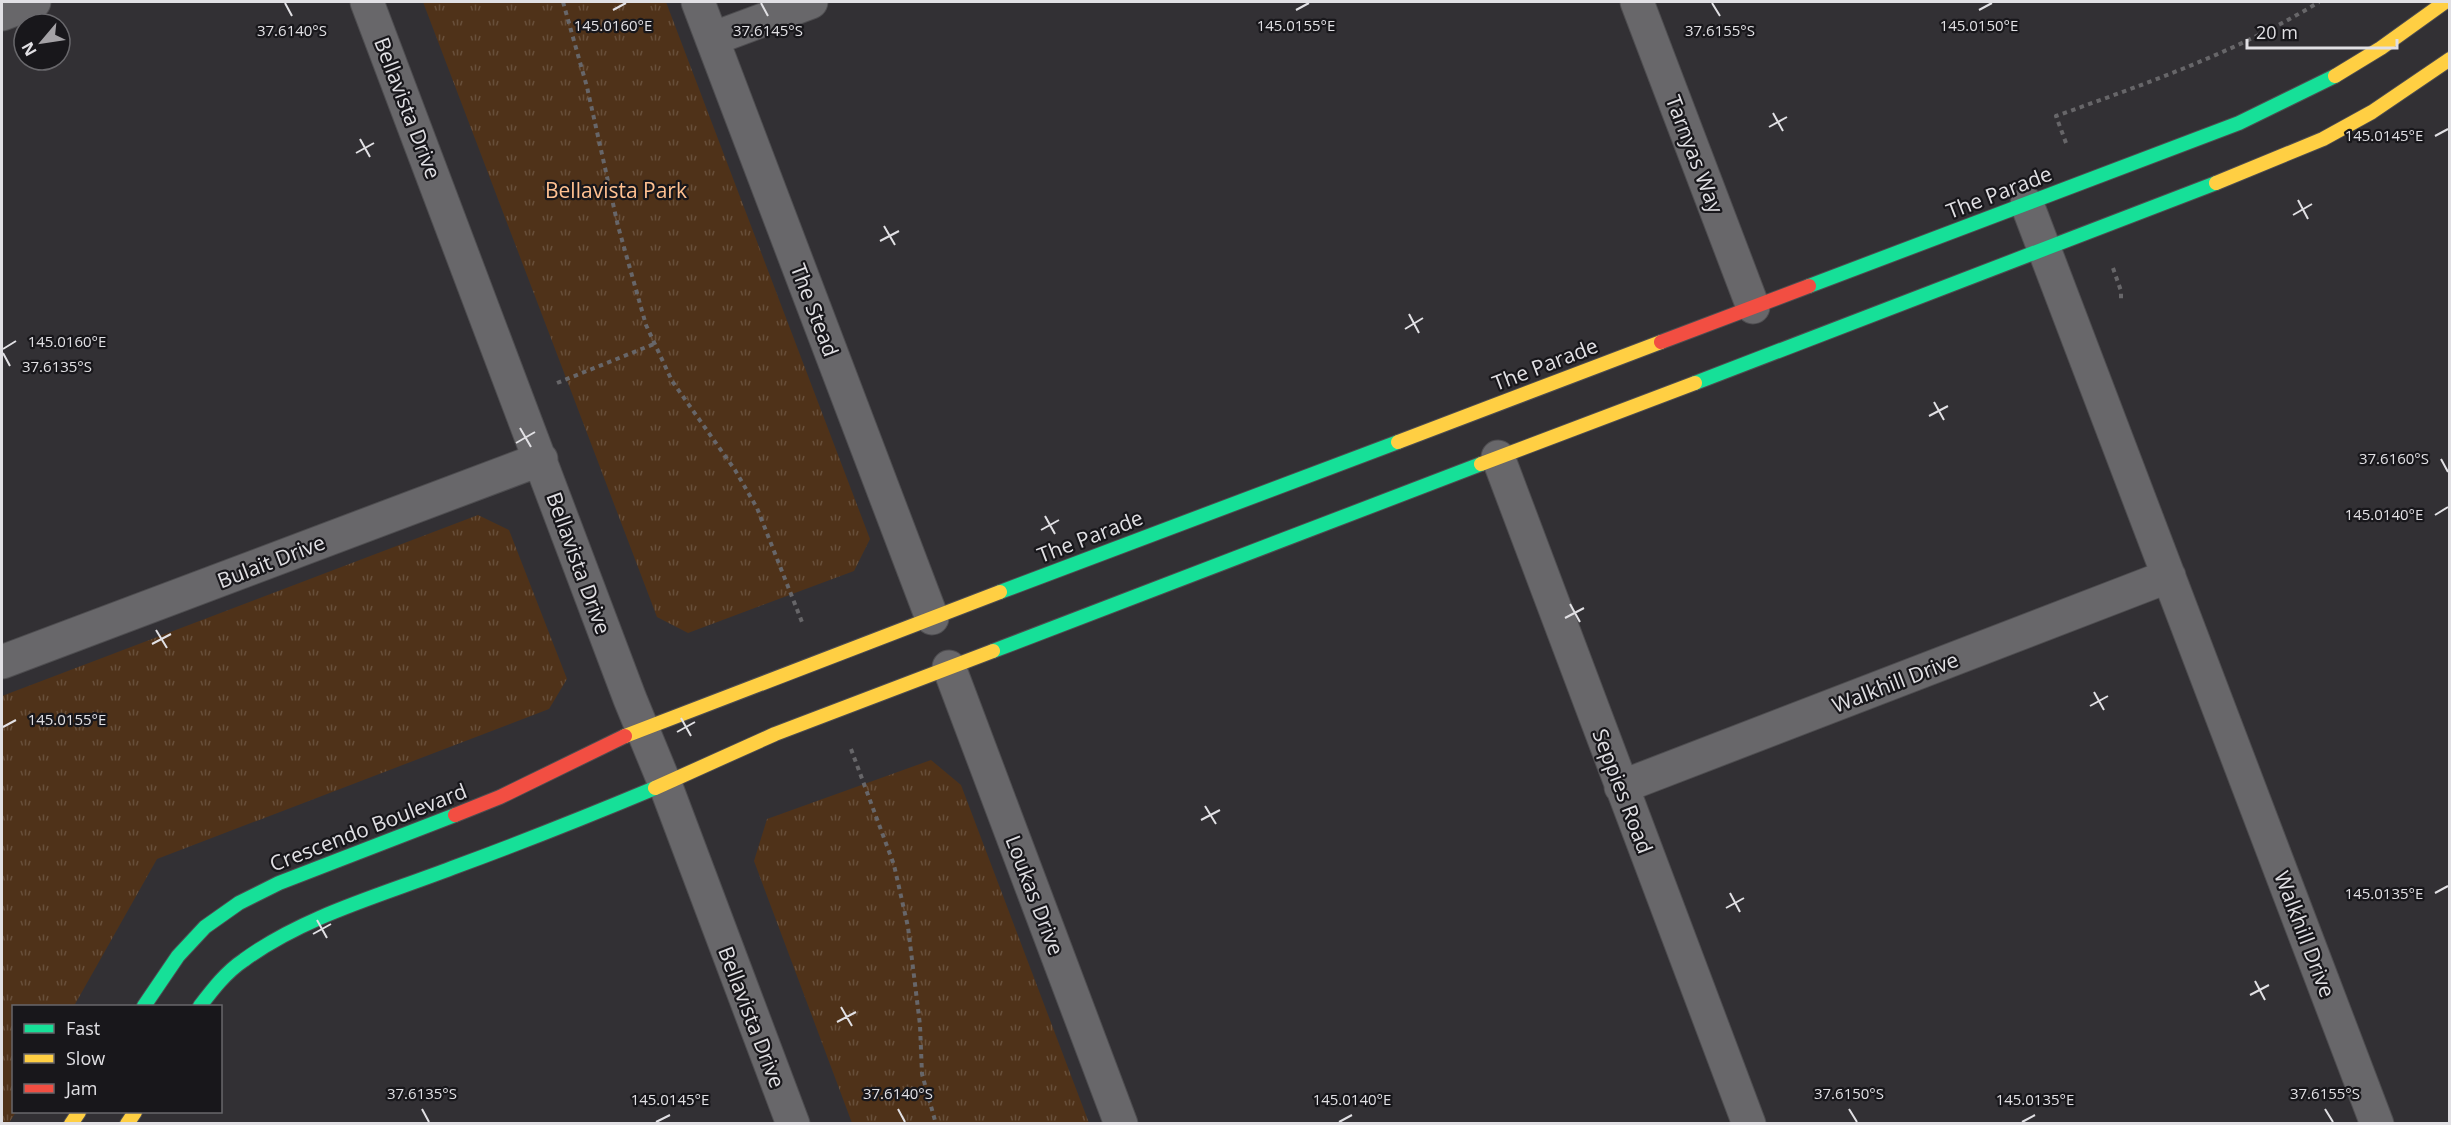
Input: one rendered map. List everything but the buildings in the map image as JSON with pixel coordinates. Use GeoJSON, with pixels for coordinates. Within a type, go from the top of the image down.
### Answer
{"type":"FeatureCollection","features":[{"type":"Feature","properties":{"kind":"street"},"geometry":{"type":"LineString","coordinates":[[2,14],[34,2]]}},
{"type":"Feature","properties":{"kind":"street","name":"Bellavista Drive"},"geometry":{"type":"LineString","coordinates":[[367,2],[793,1124]]}},
{"type":"Feature","properties":{"kind":"street","name":"The Stead"},"geometry":{"type":"LineString","coordinates":[[698,2],[932,618]]}},
{"type":"Feature","properties":{"kind":"street"},"geometry":{"type":"LineString","coordinates":[[712,39],[811,2]]}},
{"type":"Feature","properties":{"kind":"street","name":"Tarnyas Way"},"geometry":{"type":"LineString","coordinates":[[1637,2],[1753,307]]}},
{"type":"Feature","properties":{"kind":"street","name":"The Parade"},"geometry":{"type":"LineString","coordinates":[[641,728],[2239,123],[2305,92],[2358,63],[2445,2]]}},
{"type":"Feature","properties":{"kind":"street"},"geometry":{"type":"LineString","coordinates":[[201,1005],[217,984],[242,961],[275,939],[330,915],[564,826],[775,734],[2242,174],[2323,139],[2372,112],[2450,59]]}},
{"type":"Feature","properties":{"kind":"street","name":"Walkhill Drive"},"geometry":{"type":"LineString","coordinates":[[2027,204],[2042,250],[2169,576],[2377,1124]]}},
{"type":"Feature","properties":{"kind":"street","name":"Seppies Road"},"geometry":{"type":"LineString","coordinates":[[1498,457],[1749,1124]]}},
{"type":"Feature","properties":{"kind":"street","name":"Bulait Drive"},"geometry":{"type":"LineString","coordinates":[[2,662],[541,459]]}},
{"type":"Feature","properties":{"kind":"street","name":"Walkhill Drive"},"geometry":{"type":"LineString","coordinates":[[1622,787],[2169,576]]}},
{"type":"Feature","properties":{"kind":"street","name":"Loukas Drive"},"geometry":{"type":"LineString","coordinates":[[949,667],[1121,1124]]}},
{"type":"Feature","properties":{"kind":"street","name":"Crescendo Boulevard"},"geometry":{"type":"LineString","coordinates":[[145,1005],[178,956],[205,927],[239,903],[279,883],[500,797],[641,728]]}},
{"type":"Feature","properties":{"kind":"path"},"geometry":{"type":"LineString","coordinates":[[563,2],[590,97],[635,292],[654,344],[672,381],[735,470],[757,508],[817,661]]}},
{"type":"Feature","properties":{"kind":"path"},"geometry":{"type":"LineString","coordinates":[[518,399],[654,344]]}},
{"type":"Feature","properties":{"kind":"path"},"geometry":{"type":"LineString","coordinates":[[837,710],[894,865],[908,927],[920,1025],[922,1074],[936,1124]]}},
{"type":"Feature","properties":{"kind":"green space","name":"Bellavista Park"},"geometry":{"type":"Polygon","coordinates":[[[423,2],[666,2],[870,539],[854,571],[688,633],[657,617],[423,2]]]}},
{"type":"Feature","properties":{"kind":"green space"},"geometry":{"type":"Polygon","coordinates":[[[478,515],[509,530],[567,679],[549,709],[157,859],[75,1005],[12,1005],[12,1113],[15,1113],[9,1123],[2,1123],[2,696],[478,515]]]}},
{"type":"Feature","properties":{"kind":"green space"},"geometry":{"type":"Polygon","coordinates":[[[931,760],[961,785],[1089,1123],[852,1123],[754,861],[767,819],[931,760]]]}},
{"type":"Feature","properties":{"kind":"traffic: fast"},"geometry":{"type":"LineString","coordinates":[[1809,286],[2239,123],[2335,76]]}},
{"type":"Feature","properties":{"kind":"traffic: fast"},"geometry":{"type":"LineString","coordinates":[[1695,383],[2216,183]]}},
{"type":"Feature","properties":{"kind":"traffic: fast"},"geometry":{"type":"LineString","coordinates":[[1000,592],[1398,442]]}},
{"type":"Feature","properties":{"kind":"traffic: fast"},"geometry":{"type":"LineString","coordinates":[[993,651],[1481,464]]}},
{"type":"Feature","properties":{"kind":"traffic: fast"},"geometry":{"type":"LineString","coordinates":[[201,1005],[220,981],[237,965],[292,931],[344,908],[503,849],[655,788]]}},
{"type":"Feature","properties":{"kind":"traffic: fast"},"geometry":{"type":"LineString","coordinates":[[145,1005],[178,956],[205,927],[239,903],[279,883],[455,815]]}},
{"type":"Feature","properties":{"kind":"traffic: slow"},"geometry":{"type":"LineString","coordinates":[[2335,76],[2381,48],[2445,2]]}},
{"type":"Feature","properties":{"kind":"traffic: slow"},"geometry":{"type":"LineString","coordinates":[[2216,183],[2323,139],[2372,112],[2450,59]]}},
{"type":"Feature","properties":{"kind":"traffic: slow"},"geometry":{"type":"LineString","coordinates":[[1398,442],[1661,342]]}},
{"type":"Feature","properties":{"kind":"traffic: slow"},"geometry":{"type":"LineString","coordinates":[[1481,464],[1695,383]]}},
{"type":"Feature","properties":{"kind":"traffic: slow"},"geometry":{"type":"LineString","coordinates":[[625,736],[1000,592]]}},
{"type":"Feature","properties":{"kind":"traffic: slow"},"geometry":{"type":"LineString","coordinates":[[655,788],[775,734],[993,651]]}},
{"type":"Feature","properties":{"kind":"traffic: slow"},"geometry":{"type":"LineString","coordinates":[[71,1124],[78,1113]]}},
{"type":"Feature","properties":{"kind":"traffic: slow"},"geometry":{"type":"LineString","coordinates":[[127,1124],[134,1113]]}},
{"type":"Feature","properties":{"kind":"traffic: jam"},"geometry":{"type":"LineString","coordinates":[[1661,342],[1809,286]]}},
{"type":"Feature","properties":{"kind":"traffic: jam"},"geometry":{"type":"LineString","coordinates":[[455,815],[500,797],[625,736]]}}]}
